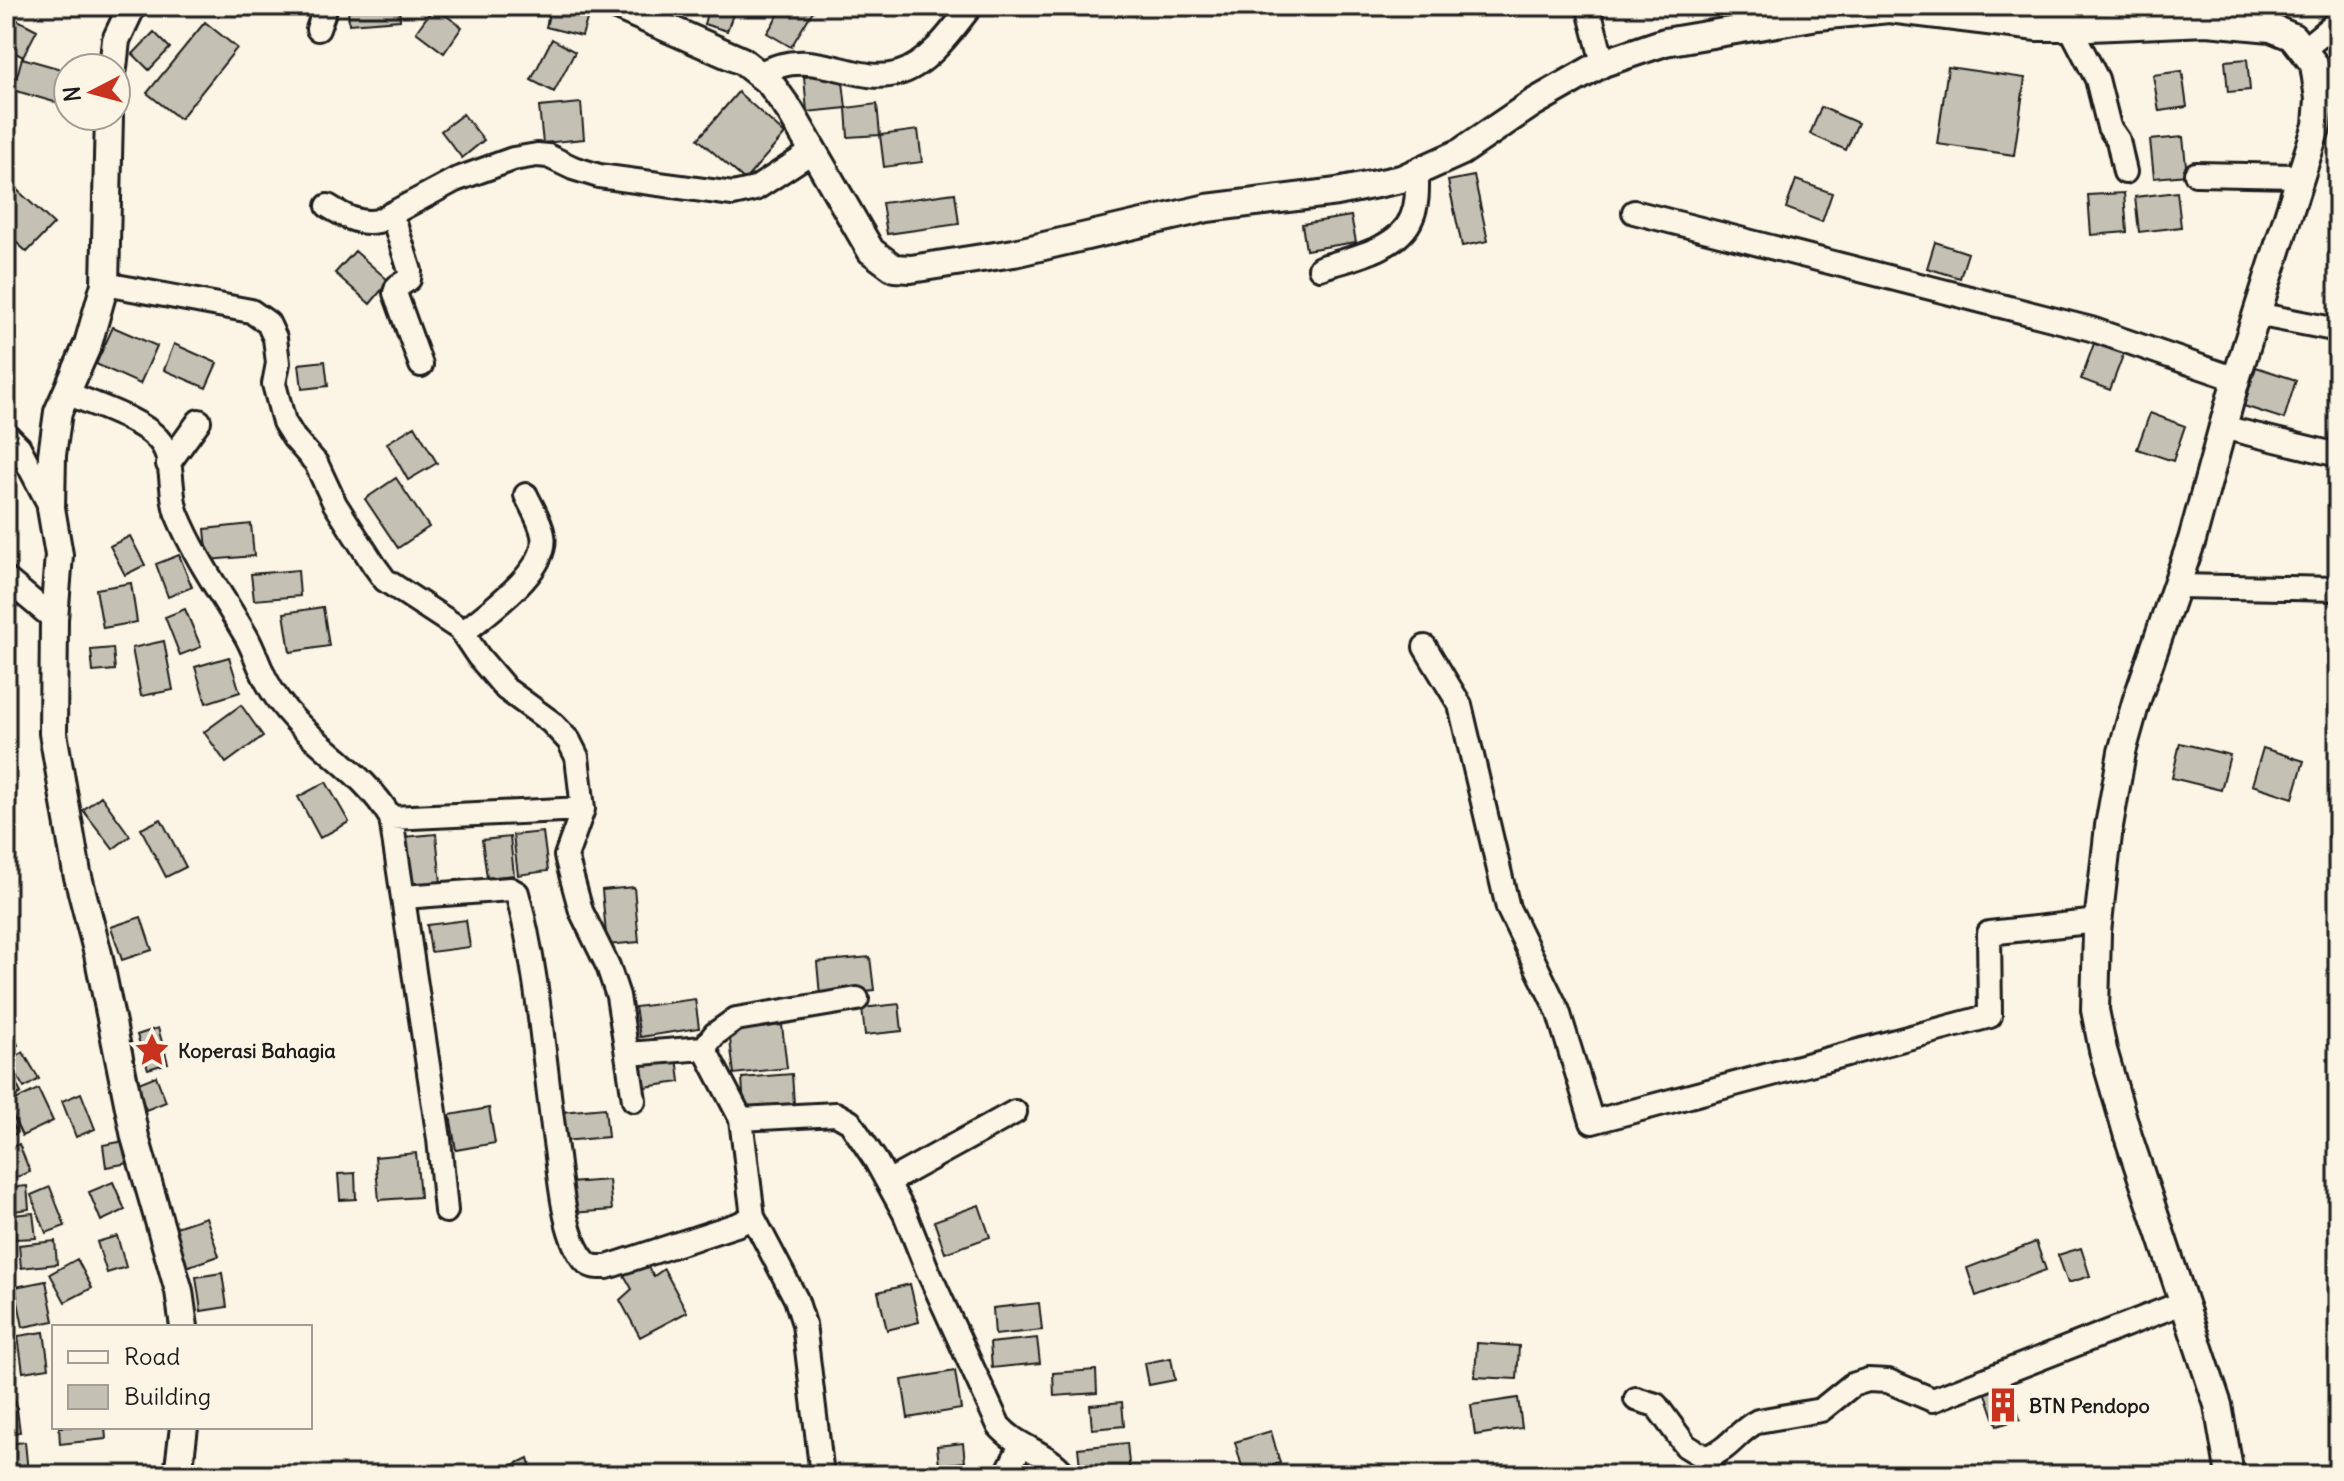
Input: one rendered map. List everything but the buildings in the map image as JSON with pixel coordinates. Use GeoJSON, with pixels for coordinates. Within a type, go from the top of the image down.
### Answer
{"type":"FeatureCollection","features":[{"type":"Feature","properties":{"kind":"street"},"geometry":{"type":"LineString","coordinates":[[115,52],[116,40],[132,6]]}},
{"type":"Feature","properties":{"kind":"street"},"geometry":{"type":"LineString","coordinates":[[318,29],[326,6]]}},
{"type":"Feature","properties":{"kind":"street"},"geometry":{"type":"LineString","coordinates":[[617,6],[742,61],[770,83],[790,111],[871,251],[894,268],[911,269],[1014,253],[1207,208],[1337,192],[1401,179],[1461,152],[1533,103],[1603,63],[1665,42],[1818,16],[1889,9],[1964,20],[2070,27],[2207,22],[2271,28],[2293,37],[2314,64],[2319,99],[2317,125],[2236,379],[2192,540],[2122,752],[2107,840],[2098,921],[2095,1010],[2103,1050],[2182,1303],[2218,1405],[2230,1475]]}},
{"type":"Feature","properties":{"kind":"street"},"geometry":{"type":"LineString","coordinates":[[759,74],[774,66],[806,62],[863,73],[897,74],[924,59],[971,6]]}},
{"type":"Feature","properties":{"kind":"street"},"geometry":{"type":"LineString","coordinates":[[1588,6],[1603,63]]}},
{"type":"Feature","properties":{"kind":"street"},"geometry":{"type":"LineString","coordinates":[[2304,49],[2338,21]]}},
{"type":"Feature","properties":{"kind":"street"},"geometry":{"type":"LineString","coordinates":[[2070,27],[2097,79],[2109,127],[2118,140],[2125,172]]}},
{"type":"Feature","properties":{"kind":"street"},"geometry":{"type":"LineString","coordinates":[[109,132],[105,284],[88,344],[58,412],[52,455],[51,508],[59,555],[54,619],[53,733],[77,873],[98,954],[135,1137],[179,1291],[184,1325]]}},
{"type":"Feature","properties":{"kind":"street"},"geometry":{"type":"LineString","coordinates":[[328,206],[351,219],[369,223],[455,180],[525,156],[548,156],[599,176],[733,194],[755,189],[813,151]]}},
{"type":"Feature","properties":{"kind":"street"},"geometry":{"type":"LineString","coordinates":[[1320,268],[1374,250],[1397,237],[1406,228],[1417,200],[1417,173]]}},
{"type":"Feature","properties":{"kind":"street"},"geometry":{"type":"LineString","coordinates":[[2196,174],[2299,176]]}},
{"type":"Feature","properties":{"kind":"street"},"geometry":{"type":"LineString","coordinates":[[1634,212],[2091,329],[2236,379]]}},
{"type":"Feature","properties":{"kind":"street"},"geometry":{"type":"LineString","coordinates":[[392,214],[410,271],[409,279],[397,287],[395,293],[421,365]]}},
{"type":"Feature","properties":{"kind":"street"},"geometry":{"type":"LineString","coordinates":[[105,284],[251,311],[268,323],[277,351],[274,384],[279,412],[289,432],[316,463],[335,504],[385,580],[463,633],[506,689],[551,722],[569,741],[577,757],[583,809],[566,856],[581,911],[608,966],[618,996],[634,1100]]}},
{"type":"Feature","properties":{"kind":"street"},"geometry":{"type":"LineString","coordinates":[[2256,314],[2338,330]]}},
{"type":"Feature","properties":{"kind":"street"},"geometry":{"type":"LineString","coordinates":[[67,393],[151,432],[166,450],[172,500],[178,515],[201,563],[247,638],[280,704],[300,728],[376,796],[391,818],[439,1139],[446,1211]]}},
{"type":"Feature","properties":{"kind":"street"},"geometry":{"type":"LineString","coordinates":[[168,464],[199,421]]}},
{"type":"Feature","properties":{"kind":"street"},"geometry":{"type":"LineString","coordinates":[[2222,427],[2338,455]]}},
{"type":"Feature","properties":{"kind":"street"},"geometry":{"type":"LineString","coordinates":[[6,434],[19,447],[51,508]]}},
{"type":"Feature","properties":{"kind":"street"},"geometry":{"type":"LineString","coordinates":[[463,633],[518,586],[539,561],[544,550],[543,535],[526,495]]}},
{"type":"Feature","properties":{"kind":"street"},"geometry":{"type":"LineString","coordinates":[[6,579],[54,619]]}},
{"type":"Feature","properties":{"kind":"street"},"geometry":{"type":"LineString","coordinates":[[2176,586],[2338,589]]}},
{"type":"Feature","properties":{"kind":"street"},"geometry":{"type":"LineString","coordinates":[[1425,647],[1460,705],[1508,908],[1558,1011],[1592,1122],[1990,1016],[1989,933],[2098,921]]}},
{"type":"Feature","properties":{"kind":"street"},"geometry":{"type":"LineString","coordinates":[[391,818],[583,809]]}},
{"type":"Feature","properties":{"kind":"street"},"geometry":{"type":"LineString","coordinates":[[404,897],[510,889],[517,893],[531,962],[562,1193],[573,1239],[586,1262],[593,1267],[607,1267],[753,1217]]}},
{"type":"Feature","properties":{"kind":"street"},"geometry":{"type":"LineString","coordinates":[[628,1054],[704,1048],[715,1034],[736,1019],[857,999]]}},
{"type":"Feature","properties":{"kind":"street"},"geometry":{"type":"LineString","coordinates":[[704,1048],[741,1119],[753,1217],[789,1285],[804,1324],[822,1475]]}},
{"type":"Feature","properties":{"kind":"street"},"geometry":{"type":"LineString","coordinates":[[888,1182],[1015,1112]]}},
{"type":"Feature","properties":{"kind":"street"},"geometry":{"type":"LineString","coordinates":[[741,1119],[843,1116],[876,1161],[905,1214],[993,1415],[1008,1437],[1049,1458],[1065,1475]]}},
{"type":"Feature","properties":{"kind":"street"},"geometry":{"type":"LineString","coordinates":[[1636,1399],[1656,1405],[1686,1446],[1706,1458],[1731,1445],[1749,1425],[1821,1410],[1852,1385],[1868,1380],[1888,1381],[1933,1400],[2182,1303]]}},
{"type":"Feature","properties":{"kind":"street"},"geometry":{"type":"LineString","coordinates":[[178,1475],[184,1429]]}},
{"type":"Feature","properties":{"kind":"street"},"geometry":{"type":"LineString","coordinates":[[1006,1475],[1021,1445]]}},
{"type":"Feature","properties":{"kind":"place","name":"Koperasi Bahagia"},"geometry":{"type":"Point","coordinates":[152,1050]}},
{"type":"Feature","properties":{"kind":"place","name":"BTN Pendopo"},"geometry":{"type":"Point","coordinates":[2003,1405]}}]}
